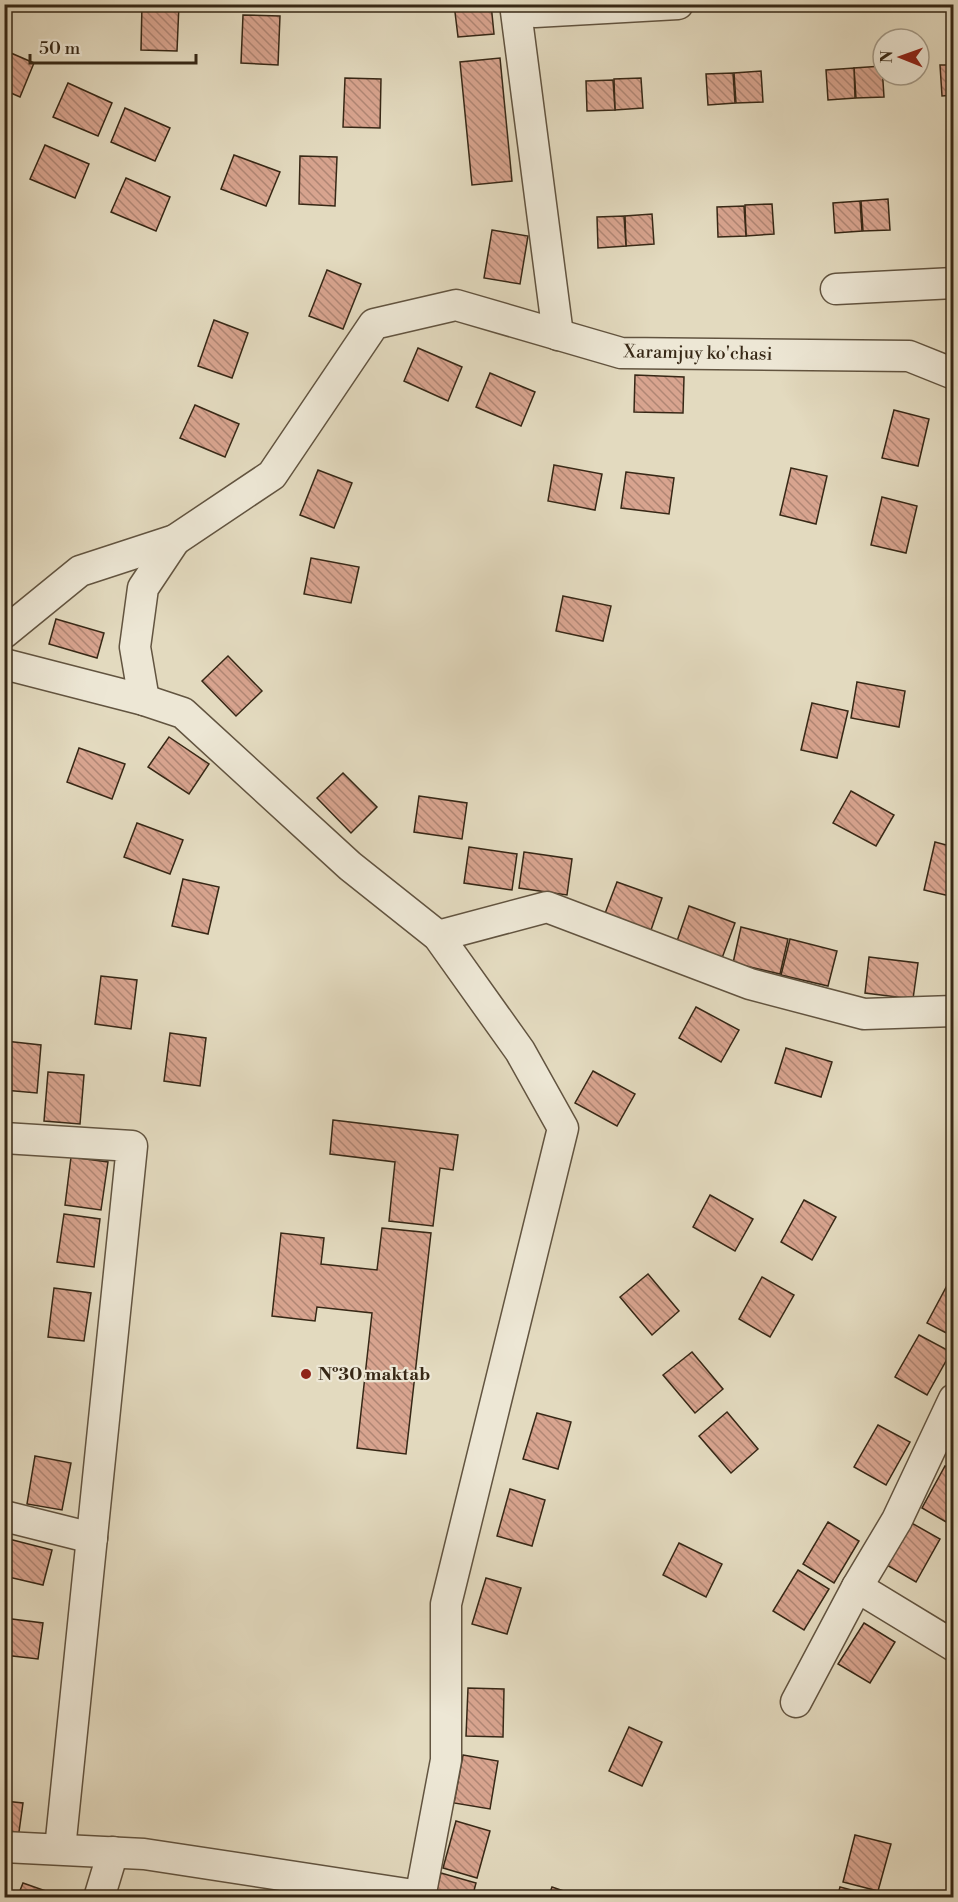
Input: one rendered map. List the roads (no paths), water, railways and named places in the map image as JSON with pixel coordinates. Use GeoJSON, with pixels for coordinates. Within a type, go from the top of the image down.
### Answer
{"type":"FeatureCollection","features":[{"type":"Feature","properties":{"kind":"street"},"geometry":{"type":"LineString","coordinates":[[558,334],[525,8],[678,4]]}},
{"type":"Feature","properties":{"kind":"street"},"geometry":{"type":"LineString","coordinates":[[836,289],[954,283]]}},
{"type":"Feature","properties":{"kind":"street","name":"Xaramjuy ko'chasi"},"geometry":{"type":"LineString","coordinates":[[175,540],[272,475],[374,324],[456,305],[621,353],[909,357],[954,374]]}},
{"type":"Feature","properties":{"kind":"street"},"geometry":{"type":"LineString","coordinates":[[4,633],[80,571],[175,540]]}},
{"type":"Feature","properties":{"kind":"street"},"geometry":{"type":"LineString","coordinates":[[144,700],[135,647],[143,588],[175,540]]}},
{"type":"Feature","properties":{"kind":"street"},"geometry":{"type":"LineString","coordinates":[[4,664],[144,700],[183,713],[350,866],[438,936],[520,1051],[563,1128],[446,1604],[446,1760],[420,1897],[144,1854],[4,1847]]}},
{"type":"Feature","properties":{"kind":"street"},"geometry":{"type":"LineString","coordinates":[[438,936],[547,907],[750,984],[864,1014],[954,1011]]}},
{"type":"Feature","properties":{"kind":"street"},"geometry":{"type":"LineString","coordinates":[[4,1138],[132,1146],[60,1850]]}},
{"type":"Feature","properties":{"kind":"street"},"geometry":{"type":"LineString","coordinates":[[796,1702],[857,1587],[897,1520],[954,1399]]}},
{"type":"Feature","properties":{"kind":"street"},"geometry":{"type":"LineString","coordinates":[[4,1516],[92,1538]]}},
{"type":"Feature","properties":{"kind":"street"},"geometry":{"type":"LineString","coordinates":[[857,1587],[954,1646]]}},
{"type":"Feature","properties":{"kind":"street"},"geometry":{"type":"LineString","coordinates":[[99,1898],[113,1852]]}},
{"type":"Feature","properties":{"kind":"place","name":"№30 maktab"},"geometry":{"type":"Point","coordinates":[306,1374]}}]}
